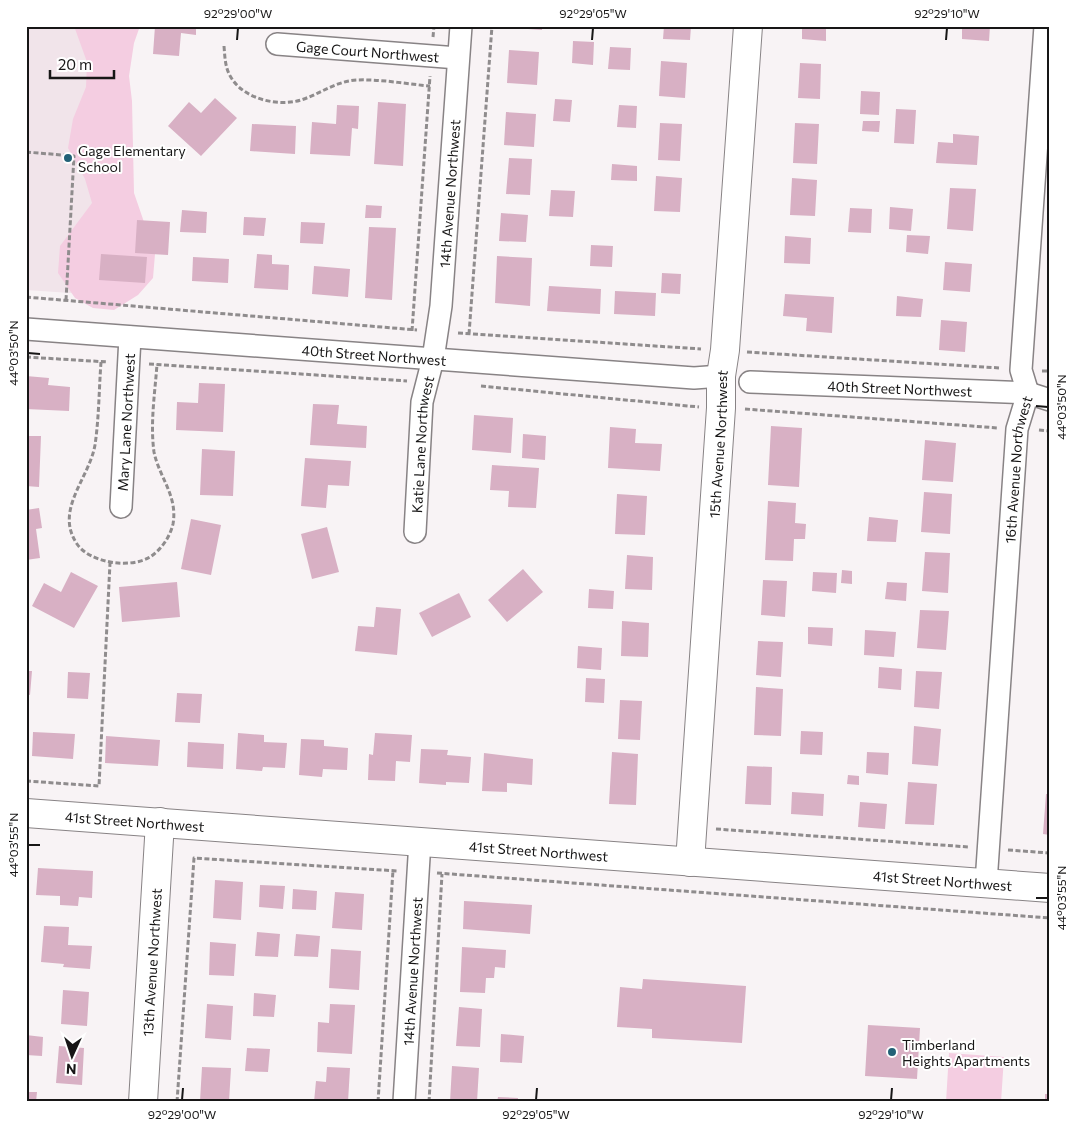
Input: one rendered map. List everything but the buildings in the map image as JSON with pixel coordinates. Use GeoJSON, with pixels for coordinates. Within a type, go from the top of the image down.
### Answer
{"type":"FeatureCollection","features":[{"type":"Feature","properties":{"kind":"street","name":"14th Avenue Northwest"},"geometry":{"type":"LineString","coordinates":[[433,358],[441,306],[461,26]]}},
{"type":"Feature","properties":{"kind":"street","name":"15th Avenue Northwest"},"geometry":{"type":"LineString","coordinates":[[690,862],[721,408],[721,376],[725,350],[748,26]]}},
{"type":"Feature","properties":{"kind":"street","name":"16th Avenue Northwest"},"geometry":{"type":"LineString","coordinates":[[986,883],[1017,430],[1028,393],[1021,370],[1045,26]]}},
{"type":"Feature","properties":{"kind":"street","name":"Gage Court Northwest"},"geometry":{"type":"LineString","coordinates":[[277,44],[458,58]]}},
{"type":"Feature","properties":{"kind":"street","name":"40th Street Northwest"},"geometry":{"type":"LineString","coordinates":[[26,328],[694,378],[721,376]]}},
{"type":"Feature","properties":{"kind":"street","name":"Mary Lane Northwest"},"geometry":{"type":"LineString","coordinates":[[121,507],[130,337]]}},
{"type":"Feature","properties":{"kind":"street","name":"Katie Lane Northwest"},"geometry":{"type":"LineString","coordinates":[[415,532],[422,402],[433,358]]}},
{"type":"Feature","properties":{"kind":"street","name":"40th Street Northwest"},"geometry":{"type":"LineString","coordinates":[[750,382],[1028,393],[1050,400]]}},
{"type":"Feature","properties":{"kind":"street","name":"41st Street Northwest"},"geometry":{"type":"LineString","coordinates":[[26,812],[1050,888]]}},
{"type":"Feature","properties":{"kind":"street","name":"13th Avenue Northwest"},"geometry":{"type":"LineString","coordinates":[[144,1102],[160,822]]}},
{"type":"Feature","properties":{"kind":"street","name":"14th Avenue Northwest"},"geometry":{"type":"LineString","coordinates":[[404,1102],[420,841]]}},
{"type":"Feature","properties":{"kind":"path"},"geometry":{"type":"LineString","coordinates":[[492,26],[469,334],[696,349]]}},
{"type":"Feature","properties":{"kind":"path"},"geometry":{"type":"LineString","coordinates":[[26,297],[412,330],[430,86],[358,80],[335,84],[298,101],[271,102],[250,96],[232,80],[225,66],[224,46]]}},
{"type":"Feature","properties":{"kind":"path"},"geometry":{"type":"LineString","coordinates":[[26,152],[74,156],[66,300]]}},
{"type":"Feature","properties":{"kind":"path"},"geometry":{"type":"LineString","coordinates":[[751,352],[1050,371]]}},
{"type":"Feature","properties":{"kind":"path"},"geometry":{"type":"LineString","coordinates":[[26,357],[101,362],[94,446],[70,506],[68,527],[77,545],[92,558],[110,563],[149,558],[165,544],[173,524],[173,498],[154,452],[153,426],[157,364],[402,381]]}},
{"type":"Feature","properties":{"kind":"path"},"geometry":{"type":"LineString","coordinates":[[477,385],[692,406]]}},
{"type":"Feature","properties":{"kind":"path"},"geometry":{"type":"LineString","coordinates":[[748,409],[994,428]]}},
{"type":"Feature","properties":{"kind":"path"},"geometry":{"type":"LineString","coordinates":[[26,781],[99,786],[110,563]]}},
{"type":"Feature","properties":{"kind":"path"},"geometry":{"type":"LineString","coordinates":[[719,829],[1050,853]]}},
{"type":"Feature","properties":{"kind":"path"},"geometry":{"type":"LineString","coordinates":[[177,1102],[194,858],[393,870],[378,1102]]}},
{"type":"Feature","properties":{"kind":"path"},"geometry":{"type":"LineString","coordinates":[[429,1102],[442,874],[1050,918]]}},
{"type":"Feature","properties":{"kind":"shaded area","name":"Gage Elementary School"},"geometry":{"type":"Polygon","coordinates":[[[26,26],[119,26],[100,295],[26,290],[26,26]]]}},
{"type":"Feature","properties":{"kind":"shaded area"},"geometry":{"type":"Polygon","coordinates":[[[74,26],[140,26],[134,43],[129,76],[132,101],[134,193],[155,254],[153,278],[138,295],[114,310],[93,308],[75,298],[58,273],[60,246],[92,203],[85,179],[68,148],[73,119],[86,87],[87,62],[74,26]]]}},
{"type":"Feature","properties":{"kind":"shaded area"},"geometry":{"type":"Polygon","coordinates":[[[949,1053],[1004,1057],[1001,1102],[946,1102],[949,1053]]]}},
{"type":"Feature","properties":{"kind":"place","name":"Gage Elementary School"},"geometry":{"type":"Point","coordinates":[68,158]}},
{"type":"Feature","properties":{"kind":"place","name":"Timberland Heights Apartments"},"geometry":{"type":"Point","coordinates":[892,1052]}}]}
